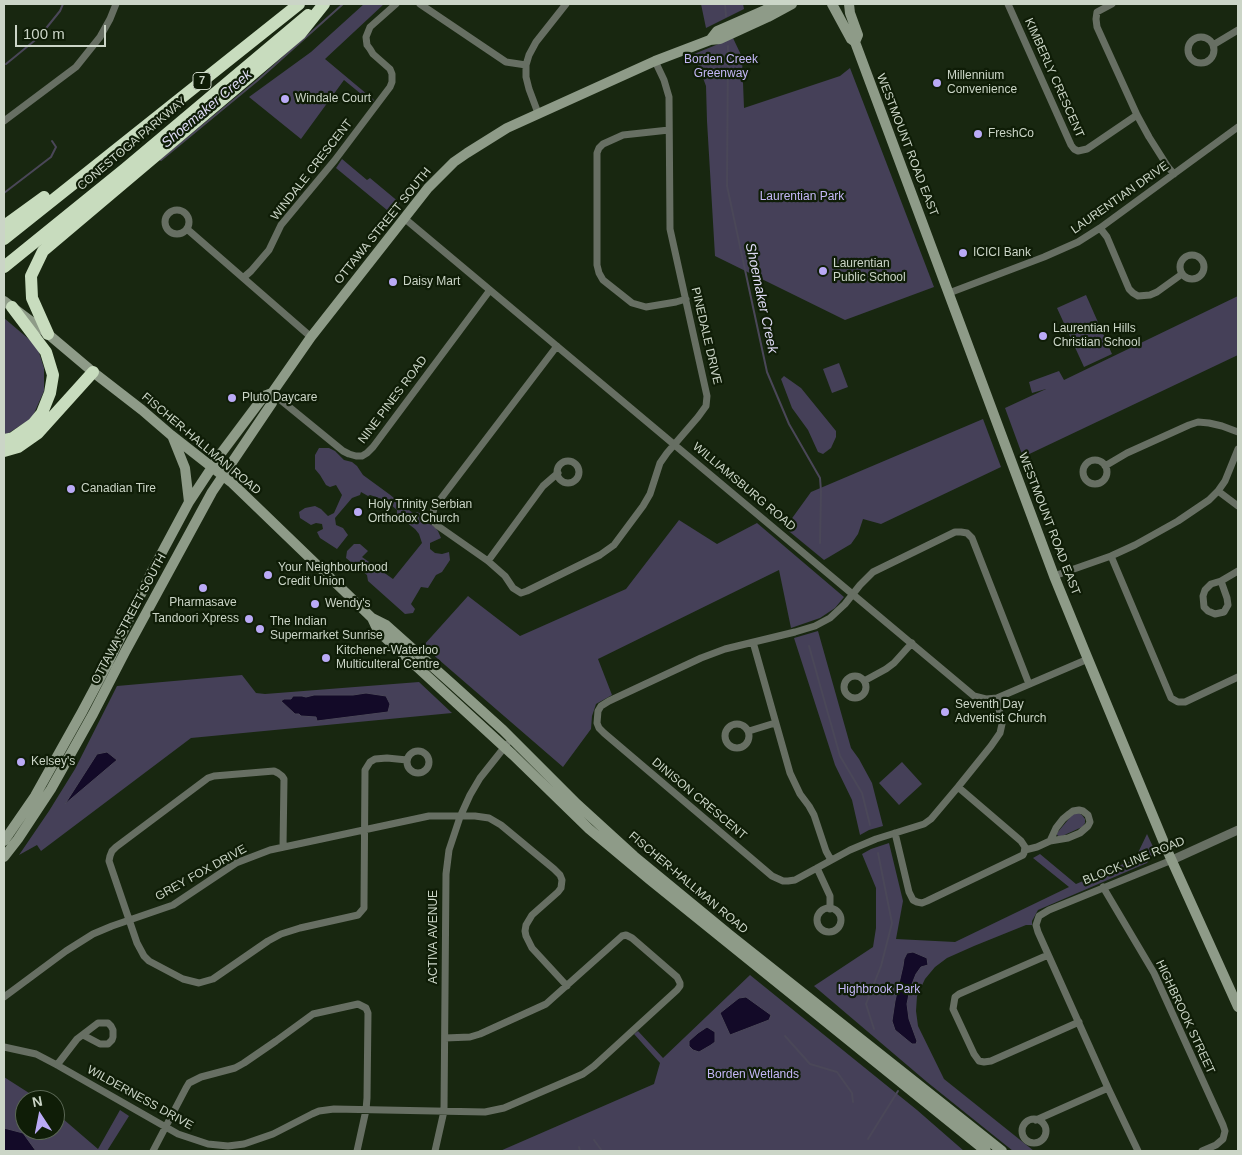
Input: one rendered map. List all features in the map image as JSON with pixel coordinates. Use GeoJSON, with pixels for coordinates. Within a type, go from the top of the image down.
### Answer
{"type":"FeatureCollection","features":[{"type":"Feature","properties":{"kind":"highway","name":"CONESTOGA PARKWAY"},"geometry":{"type":"LineString","coordinates":[[4,239],[299,4]]}},
{"type":"Feature","properties":{"kind":"highway","name":"CONESTOGA PARKWAY"},"geometry":{"type":"LineString","coordinates":[[4,267],[324,4]]}},
{"type":"Feature","properties":{"kind":"highway"},"geometry":{"type":"LineString","coordinates":[[48,334],[32,298],[31,276],[43,251],[300,34],[324,4]]}},
{"type":"Feature","properties":{"kind":"highway"},"geometry":{"type":"LineString","coordinates":[[4,226],[86,166],[104,158]]}},
{"type":"Feature","properties":{"kind":"highway"},"geometry":{"type":"LineString","coordinates":[[4,274],[28,248]]}},
{"type":"Feature","properties":{"kind":"highway"},"geometry":{"type":"LineString","coordinates":[[4,440],[13,438],[33,424],[42,414],[50,393],[53,375],[46,352],[8,304]]}},
{"type":"Feature","properties":{"kind":"highway"},"geometry":{"type":"LineString","coordinates":[[4,451],[18,447],[38,433],[96,374]]}},
{"type":"Feature","properties":{"kind":"main road"},"geometry":{"type":"LineString","coordinates":[[710,40],[717,32],[775,4]]}},
{"type":"Feature","properties":{"kind":"main road"},"geometry":{"type":"LineString","coordinates":[[710,40],[720,39],[792,4]]}},
{"type":"Feature","properties":{"kind":"main road"},"geometry":{"type":"LineString","coordinates":[[831,4],[850,39],[855,42],[858,35],[850,13],[849,4]]}},
{"type":"Feature","properties":{"kind":"main road","name":"OTTAWA STREET SOUTH"},"geometry":{"type":"LineString","coordinates":[[4,857],[51,789],[212,492],[272,403],[272,393],[311,336],[428,188],[454,162],[507,128],[655,61],[710,40]]}},
{"type":"Feature","properties":{"kind":"main road","name":"WESTMOUNT ROAD EAST"},"geometry":{"type":"LineString","coordinates":[[855,42],[1054,576],[1172,860],[1238,1007]]}},
{"type":"Feature","properties":{"kind":"main road","name":"FISCHER-HALLMAN ROAD"},"geometry":{"type":"LineString","coordinates":[[8,304],[48,334],[231,482],[372,618],[378,631],[508,743],[634,856],[1002,1151]]}},
{"type":"Feature","properties":{"kind":"main road","name":"OTTAWA STREET SOUTH"},"geometry":{"type":"LineString","coordinates":[[4,842],[35,796],[82,712],[152,571],[189,502],[264,396],[272,393]]}},
{"type":"Feature","properties":{"kind":"main road"},"geometry":{"type":"LineString","coordinates":[[171,435],[185,468],[189,502]]}},
{"type":"Feature","properties":{"kind":"main road","name":"FISCHER-HALLMAN ROAD"},"geometry":{"type":"LineString","coordinates":[[508,743],[589,828],[642,874],[986,1151]]}},
{"type":"Feature","properties":{"kind":"street"},"geometry":{"type":"LineString","coordinates":[[4,121],[76,67],[100,36],[116,4]]}},
{"type":"Feature","properties":{"kind":"street","name":"WINDALE CRESCENT"},"geometry":{"type":"LineString","coordinates":[[243,278],[269,250],[281,224],[335,160],[390,87],[393,78],[392,74],[387,66],[373,54],[366,37],[370,26],[396,4]]}},
{"type":"Feature","properties":{"kind":"street"},"geometry":{"type":"LineString","coordinates":[[420,4],[506,62],[526,65]]}},
{"type":"Feature","properties":{"kind":"street"},"geometry":{"type":"LineString","coordinates":[[538,113],[526,77],[526,65],[536,42],[566,4]]}},
{"type":"Feature","properties":{"kind":"street","name":"KIMBERLY CRESCENT"},"geometry":{"type":"LineString","coordinates":[[1008,4],[1074,149],[1078,151],[1087,149],[1137,115]]}},
{"type":"Feature","properties":{"kind":"street"},"geometry":{"type":"LineString","coordinates":[[1112,4],[1097,12],[1097,27],[1137,115],[1149,137],[1174,174]]}},
{"type":"Feature","properties":{"kind":"street"},"geometry":{"type":"LineString","coordinates":[[1213,45],[1238,30]]}},
{"type":"Feature","properties":{"kind":"street","name":"PINEDALE DRIVE"},"geometry":{"type":"LineString","coordinates":[[557,346],[439,501],[433,513],[435,523],[438,526],[488,561],[505,576],[513,588],[522,593],[600,555],[614,544],[650,494],[660,463],[666,453],[706,406],[708,396],[670,229],[669,96],[655,61]]}},
{"type":"Feature","properties":{"kind":"street","name":"LAURENTIAN DRIVE"},"geometry":{"type":"LineString","coordinates":[[949,293],[1078,242],[1238,127]]}},
{"type":"Feature","properties":{"kind":"street"},"geometry":{"type":"LineString","coordinates":[[669,130],[623,136],[603,144],[599,148],[597,153],[597,265],[603,280],[632,304],[646,307],[686,299]]}},
{"type":"Feature","properties":{"kind":"street","name":"WILLIAMSBURG ROAD"},"geometry":{"type":"LineString","coordinates":[[404,218],[974,696],[986,699],[997,698]]}},
{"type":"Feature","properties":{"kind":"street"},"geometry":{"type":"LineString","coordinates":[[1100,228],[1107,237],[1132,293],[1138,296],[1150,295],[1182,274]]}},
{"type":"Feature","properties":{"kind":"street"},"geometry":{"type":"LineString","coordinates":[[187,229],[311,336]]}},
{"type":"Feature","properties":{"kind":"street","name":"NINE PINES ROAD"},"geometry":{"type":"LineString","coordinates":[[272,393],[343,451],[356,456],[362,456],[373,446],[490,290]]}},
{"type":"Feature","properties":{"kind":"street"},"geometry":{"type":"LineString","coordinates":[[1106,466],[1127,453],[1198,422],[1209,423],[1238,432]]}},
{"type":"Feature","properties":{"kind":"street"},"geometry":{"type":"LineString","coordinates":[[1054,576],[1111,556],[1135,545],[1178,521],[1209,500],[1225,482],[1238,449]]}},
{"type":"Feature","properties":{"kind":"street"},"geometry":{"type":"LineString","coordinates":[[488,561],[543,486],[558,473]]}},
{"type":"Feature","properties":{"kind":"street"},"geometry":{"type":"LineString","coordinates":[[1218,491],[1238,506]]}},
{"type":"Feature","properties":{"kind":"street","name":"DINISON CRESCENT"},"geometry":{"type":"LineString","coordinates":[[997,698],[1002,724],[1000,733],[931,819],[924,824],[850,850],[795,880],[788,881],[772,876],[604,733],[597,723],[598,711],[609,700],[701,658],[725,649],[815,626],[830,618],[845,604],[866,577],[873,572],[955,532],[967,534],[975,544],[1029,684]]}},
{"type":"Feature","properties":{"kind":"street"},"geometry":{"type":"LineString","coordinates":[[1111,556],[1171,698],[1178,702],[1185,702],[1238,677]]}},
{"type":"Feature","properties":{"kind":"street"},"geometry":{"type":"LineString","coordinates":[[1221,581],[1228,605],[1224,612],[1215,614],[1208,612],[1204,607],[1204,590],[1211,584],[1221,581],[1238,571]]}},
{"type":"Feature","properties":{"kind":"street"},"geometry":{"type":"LineString","coordinates":[[753,642],[794,783],[814,815],[830,860]]}},
{"type":"Feature","properties":{"kind":"street"},"geometry":{"type":"LineString","coordinates":[[864,681],[894,663],[912,643]]}},
{"type":"Feature","properties":{"kind":"street"},"geometry":{"type":"LineString","coordinates":[[997,698],[1088,659]]}},
{"type":"Feature","properties":{"kind":"street"},"geometry":{"type":"LineString","coordinates":[[749,731],[775,723]]}},
{"type":"Feature","properties":{"kind":"street","name":"ACTIVA AVENUE"},"geometry":{"type":"LineString","coordinates":[[435,1151],[444,1111],[446,874],[449,850],[470,795],[480,778],[508,743]]}},
{"type":"Feature","properties":{"kind":"street"},"geometry":{"type":"LineString","coordinates":[[283,847],[285,785],[282,776],[274,771],[208,778],[112,851],[110,856],[109,861],[140,951],[149,961],[183,979],[190,982],[206,982],[281,934],[358,915],[362,912],[364,904],[365,770],[370,762],[375,759],[407,760]]}},
{"type":"Feature","properties":{"kind":"street"},"geometry":{"type":"LineString","coordinates":[[895,833],[909,892],[913,900],[917,902],[927,901],[1023,855],[1025,850],[1021,841],[958,787]]}},
{"type":"Feature","properties":{"kind":"street"},"geometry":{"type":"LineString","coordinates":[[1025,850],[1050,841],[1068,838],[1085,830],[1090,822],[1088,815],[1079,810],[1070,814],[1056,828],[1050,841]]}},
{"type":"Feature","properties":{"kind":"street","name":"GREY FOX DRIVE"},"geometry":{"type":"LineString","coordinates":[[4,997],[66,951],[94,934],[129,919],[173,905],[236,863],[270,850],[429,816],[489,818],[501,825],[560,875],[562,888],[532,915],[525,931],[532,948],[567,986]]}},
{"type":"Feature","properties":{"kind":"street","name":"BLOCK LINE ROAD"},"geometry":{"type":"LineString","coordinates":[[1048,954],[1036,925],[1039,916],[1049,910],[1172,860],[1238,830]]}},
{"type":"Feature","properties":{"kind":"street"},"geometry":{"type":"LineString","coordinates":[[817,868],[830,896],[830,909]]}},
{"type":"Feature","properties":{"kind":"street","name":"HIGHBROOK STREET"},"geometry":{"type":"LineString","coordinates":[[1103,887],[1154,973],[1223,1125],[1225,1131],[1223,1139],[1216,1145],[1202,1151]]}},
{"type":"Feature","properties":{"kind":"street","name":"WILDERNESS DRIVE"},"geometry":{"type":"LineString","coordinates":[[4,1047],[36,1054],[165,1128],[194,1141],[228,1146],[254,1142],[303,1118],[334,1109],[495,1111],[583,1074],[677,990],[680,982],[677,976],[626,935],[619,938],[567,986]]}},
{"type":"Feature","properties":{"kind":"street"},"geometry":{"type":"LineString","coordinates":[[1079,1022],[991,1061],[979,1061],[970,1047],[954,1009],[955,997],[1048,954],[1138,1151]]}},
{"type":"Feature","properties":{"kind":"street"},"geometry":{"type":"LineString","coordinates":[[445,1038],[470,1037],[480,1034],[546,1004],[567,986]]}},
{"type":"Feature","properties":{"kind":"street"},"geometry":{"type":"LineString","coordinates":[[153,1151],[189,1083],[235,1068],[244,1063],[313,1014],[358,1004],[366,1008],[368,1013],[367,1098],[356,1151]]}},
{"type":"Feature","properties":{"kind":"street"},"geometry":{"type":"LineString","coordinates":[[57,1065],[77,1039],[83,1035]]}},
{"type":"Feature","properties":{"kind":"street"},"geometry":{"type":"LineString","coordinates":[[1036,1120],[1108,1088]]}},
{"type":"Feature","properties":{"kind":"green space"},"geometry":{"type":"Polygon","coordinates":[[[364,4],[384,4],[325,59],[374,100],[372,103],[344,80],[301,139],[249,97],[311,52],[364,4]]]}},
{"type":"Feature","properties":{"kind":"green space","name":"Borden Creek Greenway"},"geometry":{"type":"Polygon","coordinates":[[[701,4],[743,4],[744,9],[706,28],[701,4]]]}},
{"type":"Feature","properties":{"kind":"green space","name":"Laurentian Park"},"geometry":{"type":"Polygon","coordinates":[[[733,38],[742,57],[744,108],[840,76],[850,68],[934,287],[845,320],[715,256],[706,86],[694,54],[733,38]]]}},
{"type":"Feature","properties":{"kind":"green space"},"geometry":{"type":"Polygon","coordinates":[[[342,159],[367,180],[370,178],[400,203],[393,215],[336,168],[342,159]]]}},
{"type":"Feature","properties":{"kind":"green space"},"geometry":{"type":"Polygon","coordinates":[[[1086,295],[1112,354],[1084,367],[1057,308],[1086,295]]]}},
{"type":"Feature","properties":{"kind":"green space"},"geometry":{"type":"Polygon","coordinates":[[[1238,296],[1238,355],[1023,457],[1005,408],[1046,389],[1032,393],[1029,382],[1059,371],[1064,380],[1238,296]]]}},
{"type":"Feature","properties":{"kind":"green space"},"geometry":{"type":"Polygon","coordinates":[[[4,318],[37,346],[44,368],[44,391],[32,418],[4,436],[4,318]]]}},
{"type":"Feature","properties":{"kind":"green space"},"geometry":{"type":"Polygon","coordinates":[[[839,363],[848,387],[832,393],[823,369],[839,363]]]}},
{"type":"Feature","properties":{"kind":"green space"},"geometry":{"type":"Polygon","coordinates":[[[784,376],[801,388],[836,431],[836,437],[831,448],[823,454],[818,452],[808,430],[792,408],[781,379],[784,376]]]}},
{"type":"Feature","properties":{"kind":"green space"},"geometry":{"type":"Polygon","coordinates":[[[983,419],[1001,467],[881,524],[863,519],[858,534],[851,544],[824,560],[785,528],[811,492],[983,419]]]}},
{"type":"Feature","properties":{"kind":"green space"},"geometry":{"type":"Polygon","coordinates":[[[319,448],[329,448],[344,460],[352,462],[363,475],[414,514],[417,512],[423,515],[426,523],[433,525],[438,531],[441,538],[430,543],[430,549],[435,553],[449,552],[450,560],[442,572],[436,575],[428,588],[421,587],[411,604],[415,609],[413,613],[405,614],[368,581],[367,575],[346,558],[347,551],[354,544],[360,544],[368,551],[362,557],[393,579],[422,543],[419,534],[397,515],[397,510],[385,500],[368,496],[361,492],[360,495],[352,498],[335,518],[336,525],[343,528],[348,535],[337,549],[320,538],[317,532],[323,529],[322,524],[316,523],[311,525],[300,518],[299,512],[305,508],[315,506],[328,516],[334,513],[342,495],[336,485],[330,487],[326,485],[315,469],[315,455],[319,448]]]}},
{"type":"Feature","properties":{"kind":"green space"},"geometry":{"type":"Polygon","coordinates":[[[679,520],[717,544],[757,523],[844,597],[835,608],[820,618],[791,628],[779,570],[598,659],[612,695],[596,704],[592,716],[591,729],[563,767],[423,646],[468,596],[520,636],[626,589],[679,520]]]}},
{"type":"Feature","properties":{"kind":"green space"},"geometry":{"type":"Polygon","coordinates":[[[818,631],[851,748],[872,783],[883,826],[860,835],[852,800],[835,765],[794,638],[818,631]]]}},
{"type":"Feature","properties":{"kind":"green space"},"geometry":{"type":"Polygon","coordinates":[[[242,675],[256,693],[265,694],[419,682],[452,713],[191,738],[41,851],[37,845],[19,855],[75,769],[117,686],[242,675]]]}},
{"type":"Feature","properties":{"kind":"green space"},"geometry":{"type":"Polygon","coordinates":[[[902,762],[922,784],[899,805],[879,783],[902,762]]]}},
{"type":"Feature","properties":{"kind":"green space"},"geometry":{"type":"Polygon","coordinates":[[[1077,812],[1085,819],[1082,827],[1060,837],[1057,835],[1072,815],[1077,812]]]}},
{"type":"Feature","properties":{"kind":"green space","name":"Highbrook Park"},"geometry":{"type":"Polygon","coordinates":[[[1147,834],[1155,851],[1147,863],[1038,910],[1032,925],[1026,925],[947,958],[935,967],[925,979],[917,996],[918,1026],[944,1079],[1034,1151],[1013,1151],[927,1082],[814,986],[873,947],[876,928],[876,888],[862,854],[871,849],[889,843],[903,901],[896,939],[955,942],[1069,887],[1033,858],[1040,854],[1076,884],[1135,859],[1147,834]]]}},
{"type":"Feature","properties":{"kind":"green space","name":"Borden Wetlands"},"geometry":{"type":"Polygon","coordinates":[[[750,975],[917,1110],[964,1151],[500,1151],[654,1084],[660,1063],[634,1034],[638,1031],[663,1058],[750,975]]]}},
{"type":"Feature","properties":{"kind":"green space"},"geometry":{"type":"Polygon","coordinates":[[[4,1077],[24,1090],[15,1090],[15,1140],[65,1140],[65,1121],[98,1149],[120,1110],[129,1116],[107,1151],[4,1151],[4,1077]]]}},
{"type":"Feature","properties":{"kind":"shaded area"},"geometry":{"type":"Polygon","coordinates":[[[366,693],[386,696],[390,704],[388,712],[317,721],[316,717],[295,714],[281,701],[291,699],[293,696],[306,697],[366,693]]]}},
{"type":"Feature","properties":{"kind":"shaded area"},"geometry":{"type":"Polygon","coordinates":[[[107,752],[117,760],[65,804],[97,754],[107,752]]]}},
{"type":"Feature","properties":{"kind":"shaded area"},"geometry":{"type":"Polygon","coordinates":[[[913,952],[927,958],[928,965],[921,967],[916,974],[907,1004],[909,1019],[917,1041],[916,1044],[912,1044],[895,1030],[892,1021],[904,959],[907,953],[913,952]]]}},
{"type":"Feature","properties":{"kind":"shaded area"},"geometry":{"type":"Polygon","coordinates":[[[746,997],[771,1015],[769,1020],[730,1035],[720,1013],[739,998],[746,997]]]}},
{"type":"Feature","properties":{"kind":"shaded area"},"geometry":{"type":"Polygon","coordinates":[[[707,1027],[715,1032],[715,1042],[699,1052],[693,1050],[689,1046],[689,1041],[707,1027]]]}},
{"type":"Feature","properties":{"kind":"shaded area"},"geometry":{"type":"Polygon","coordinates":[[[4,1128],[15,1131],[15,1140],[28,1140],[36,1151],[4,1151],[4,1128]]]}},
{"type":"Feature","properties":{"kind":"waterway"},"geometry":{"type":"LineString","coordinates":[[6,64],[39,37],[60,11],[63,4]]}},
{"type":"Feature","properties":{"kind":"waterway","name":"Shoemaker Creek"},"geometry":{"type":"LineString","coordinates":[[161,160],[258,80],[343,4]]}},
{"type":"Feature","properties":{"kind":"waterway","name":"Shoemaker Creek"},"geometry":{"type":"LineString","coordinates":[[725,4],[726,16]]}},
{"type":"Feature","properties":{"kind":"waterway","name":"Shoemaker Creek"},"geometry":{"type":"LineString","coordinates":[[728,46],[727,186],[767,372],[789,424],[820,478],[820,543]]}},
{"type":"Feature","properties":{"kind":"waterway"},"geometry":{"type":"LineString","coordinates":[[4,193],[51,157],[56,147],[52,141]]}},
{"type":"Feature","properties":{"kind":"waterway","name":"Shoemaker Creek"},"geometry":{"type":"LineString","coordinates":[[809,646],[840,756],[862,793],[870,825]]}},
{"type":"Feature","properties":{"kind":"waterway","name":"Shoemaker Creek"},"geometry":{"type":"LineString","coordinates":[[874,1029],[866,1004],[881,966],[892,923],[878,853]]}},
{"type":"Feature","properties":{"kind":"waterway"},"geometry":{"type":"LineString","coordinates":[[785,1036],[810,1064],[837,1072],[852,1093],[853,1102]]}},
{"type":"Feature","properties":{"kind":"waterway","name":"Shoemaker Creek"},"geometry":{"type":"LineString","coordinates":[[868,1139],[898,1091]]}},
{"type":"Feature","properties":{"kind":"waterway"},"geometry":{"type":"LineString","coordinates":[[594,1140],[602,1151]]}},
{"type":"Feature","properties":{"kind":"waterway"},"geometry":{"type":"LineString","coordinates":[[579,1147],[580,1151]]}},
{"type":"Feature","properties":{"kind":"place","name":"Millennium Convenience"},"geometry":{"type":"Point","coordinates":[937,83]}},
{"type":"Feature","properties":{"kind":"place","name":"Windale Court"},"geometry":{"type":"Point","coordinates":[285,99]}},
{"type":"Feature","properties":{"kind":"place","name":"FreshCo"},"geometry":{"type":"Point","coordinates":[978,134]}},
{"type":"Feature","properties":{"kind":"place","name":"ICICI Bank"},"geometry":{"type":"Point","coordinates":[963,253]}},
{"type":"Feature","properties":{"kind":"place","name":"Laurentian Public School"},"geometry":{"type":"Point","coordinates":[823,271]}},
{"type":"Feature","properties":{"kind":"place","name":"Daisy Mart"},"geometry":{"type":"Point","coordinates":[393,282]}},
{"type":"Feature","properties":{"kind":"place","name":"Laurentian Hills Christian School"},"geometry":{"type":"Point","coordinates":[1043,336]}},
{"type":"Feature","properties":{"kind":"place","name":"Pluto Daycare"},"geometry":{"type":"Point","coordinates":[232,398]}},
{"type":"Feature","properties":{"kind":"place","name":"Canadian Tire"},"geometry":{"type":"Point","coordinates":[71,489]}},
{"type":"Feature","properties":{"kind":"place","name":"Holy Trinity Serbian Orthodox Church"},"geometry":{"type":"Point","coordinates":[358,512]}},
{"type":"Feature","properties":{"kind":"place","name":"Your Neighbourhood Credit Union"},"geometry":{"type":"Point","coordinates":[268,575]}},
{"type":"Feature","properties":{"kind":"place","name":"Pharmasave"},"geometry":{"type":"Point","coordinates":[203,588]}},
{"type":"Feature","properties":{"kind":"place","name":"Wendy's"},"geometry":{"type":"Point","coordinates":[315,604]}},
{"type":"Feature","properties":{"kind":"place","name":"Tandoori Xpress"},"geometry":{"type":"Point","coordinates":[249,619]}},
{"type":"Feature","properties":{"kind":"place","name":"The Indian Supermarket Sunrise"},"geometry":{"type":"Point","coordinates":[260,629]}},
{"type":"Feature","properties":{"kind":"place","name":"Kitchener-Waterloo Multiculteral Centre"},"geometry":{"type":"Point","coordinates":[326,658]}},
{"type":"Feature","properties":{"kind":"place","name":"Seventh Day Adventist Church"},"geometry":{"type":"Point","coordinates":[945,712]}},
{"type":"Feature","properties":{"kind":"place","name":"Kelsey's"},"geometry":{"type":"Point","coordinates":[21,762]}}]}
